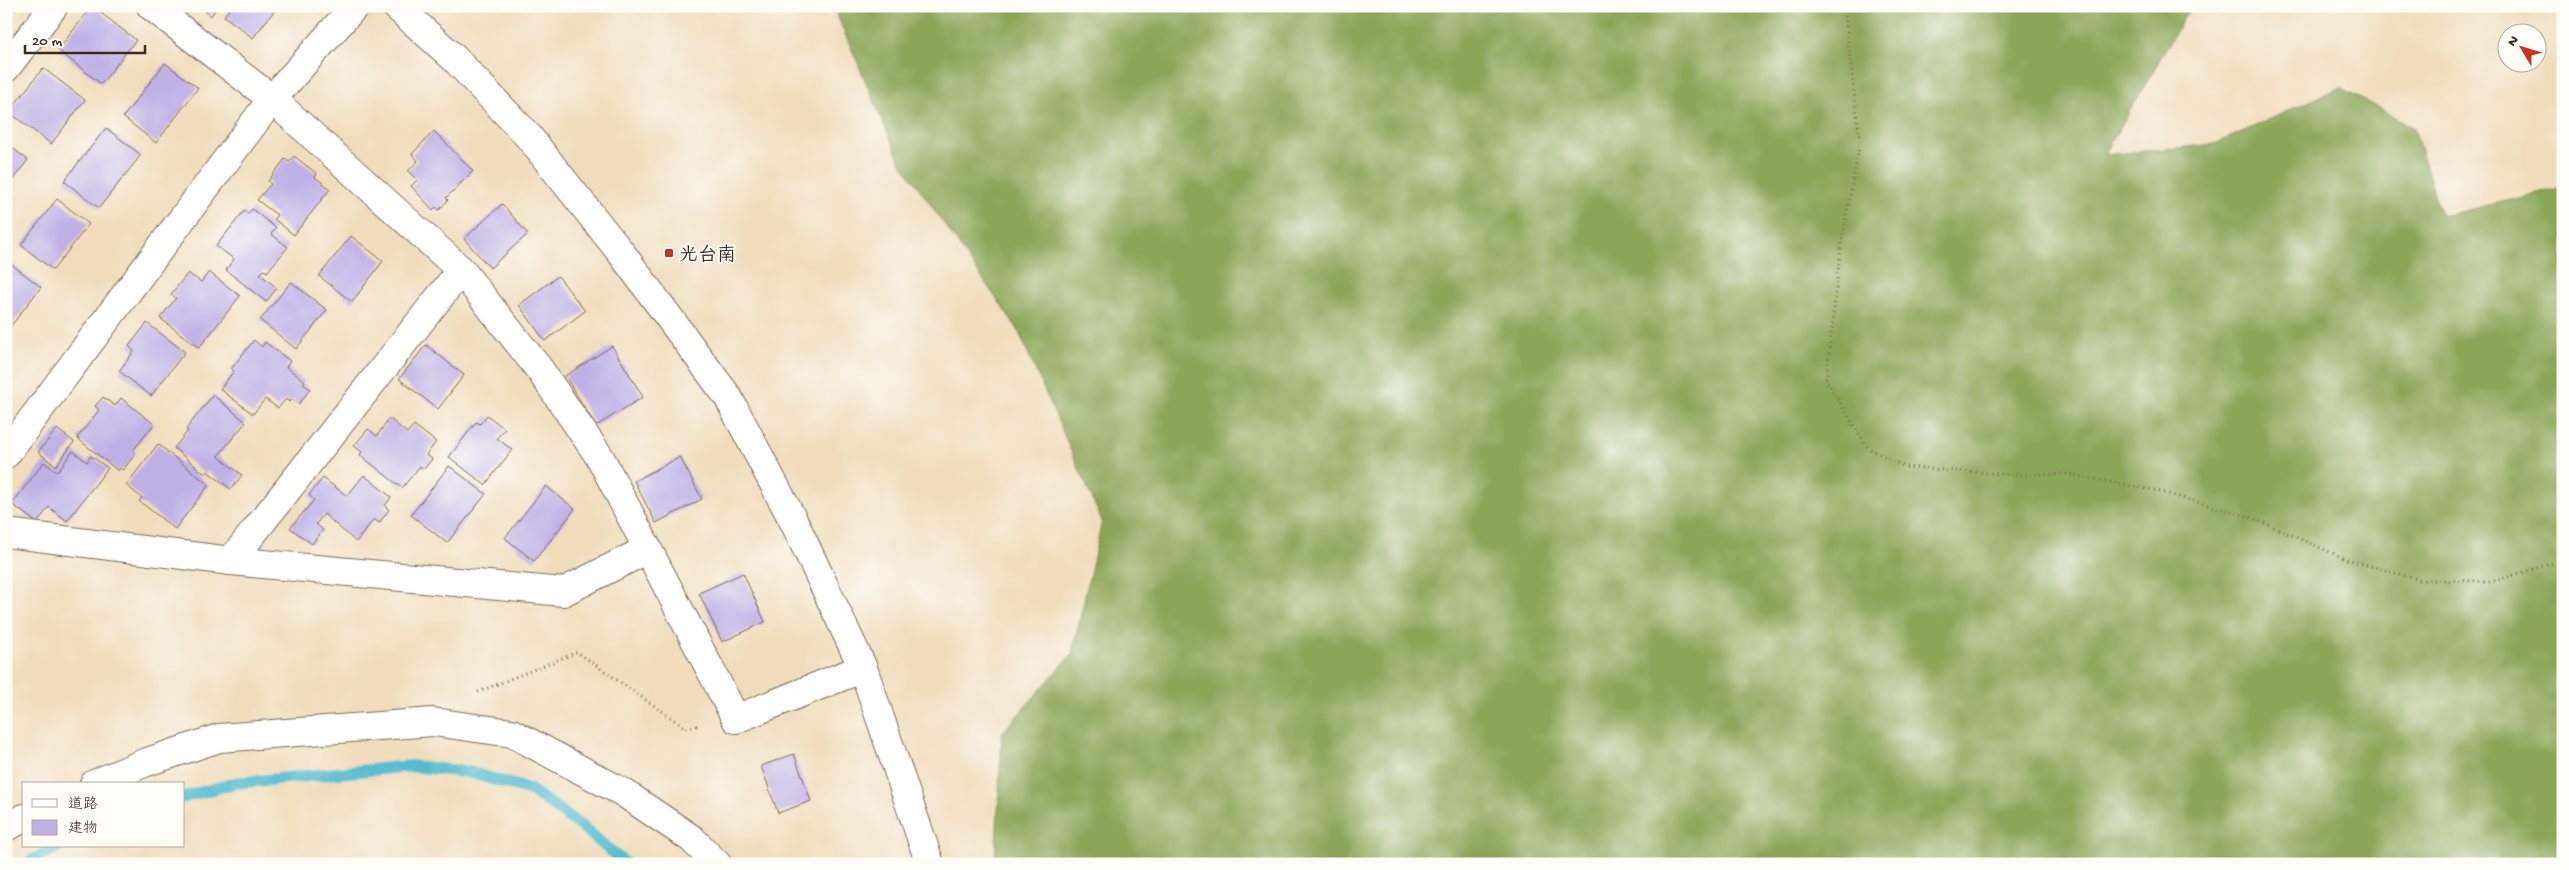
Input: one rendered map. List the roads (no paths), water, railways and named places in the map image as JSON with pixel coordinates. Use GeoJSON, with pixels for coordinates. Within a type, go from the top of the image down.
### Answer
{"type":"FeatureCollection","features":[{"type":"Feature","properties":{"kind":"street"},"geometry":{"type":"LineString","coordinates":[[6,68],[54,6]]}},
{"type":"Feature","properties":{"kind":"street"},"geometry":{"type":"LineString","coordinates":[[151,6],[272,100],[461,270],[540,370],[601,459],[736,719],[863,668]]}},
{"type":"Feature","properties":{"kind":"street"},"geometry":{"type":"LineString","coordinates":[[6,454],[272,100],[355,6]]}},
{"type":"Feature","properties":{"kind":"street"},"geometry":{"type":"LineString","coordinates":[[396,6],[455,59],[529,137],[622,254],[728,398],[794,524],[863,668],[930,864]]}},
{"type":"Feature","properties":{"kind":"street"},"geometry":{"type":"LineString","coordinates":[[231,561],[461,270]]}},
{"type":"Feature","properties":{"kind":"street"},"geometry":{"type":"LineString","coordinates":[[6,533],[231,561],[563,592],[648,549]]}},
{"type":"Feature","properties":{"kind":"street"},"geometry":{"type":"LineString","coordinates":[[99,782],[144,763],[219,738],[433,722],[512,733],[624,793],[692,839],[717,864]]}},
{"type":"Feature","properties":{"kind":"street"},"geometry":{"type":"LineString","coordinates":[[6,827],[22,819]]}},
{"type":"Feature","properties":{"kind":"waterway"},"geometry":{"type":"LineString","coordinates":[[185,797],[235,783],[411,766],[468,772],[531,790],[585,829],[626,864]]}},
{"type":"Feature","properties":{"kind":"waterway"},"geometry":{"type":"LineString","coordinates":[[26,864],[54,848]]}},
{"type":"Feature","properties":{"kind":"place","name":"光台南"},"geometry":{"type":"Point","coordinates":[669,253]}}]}
